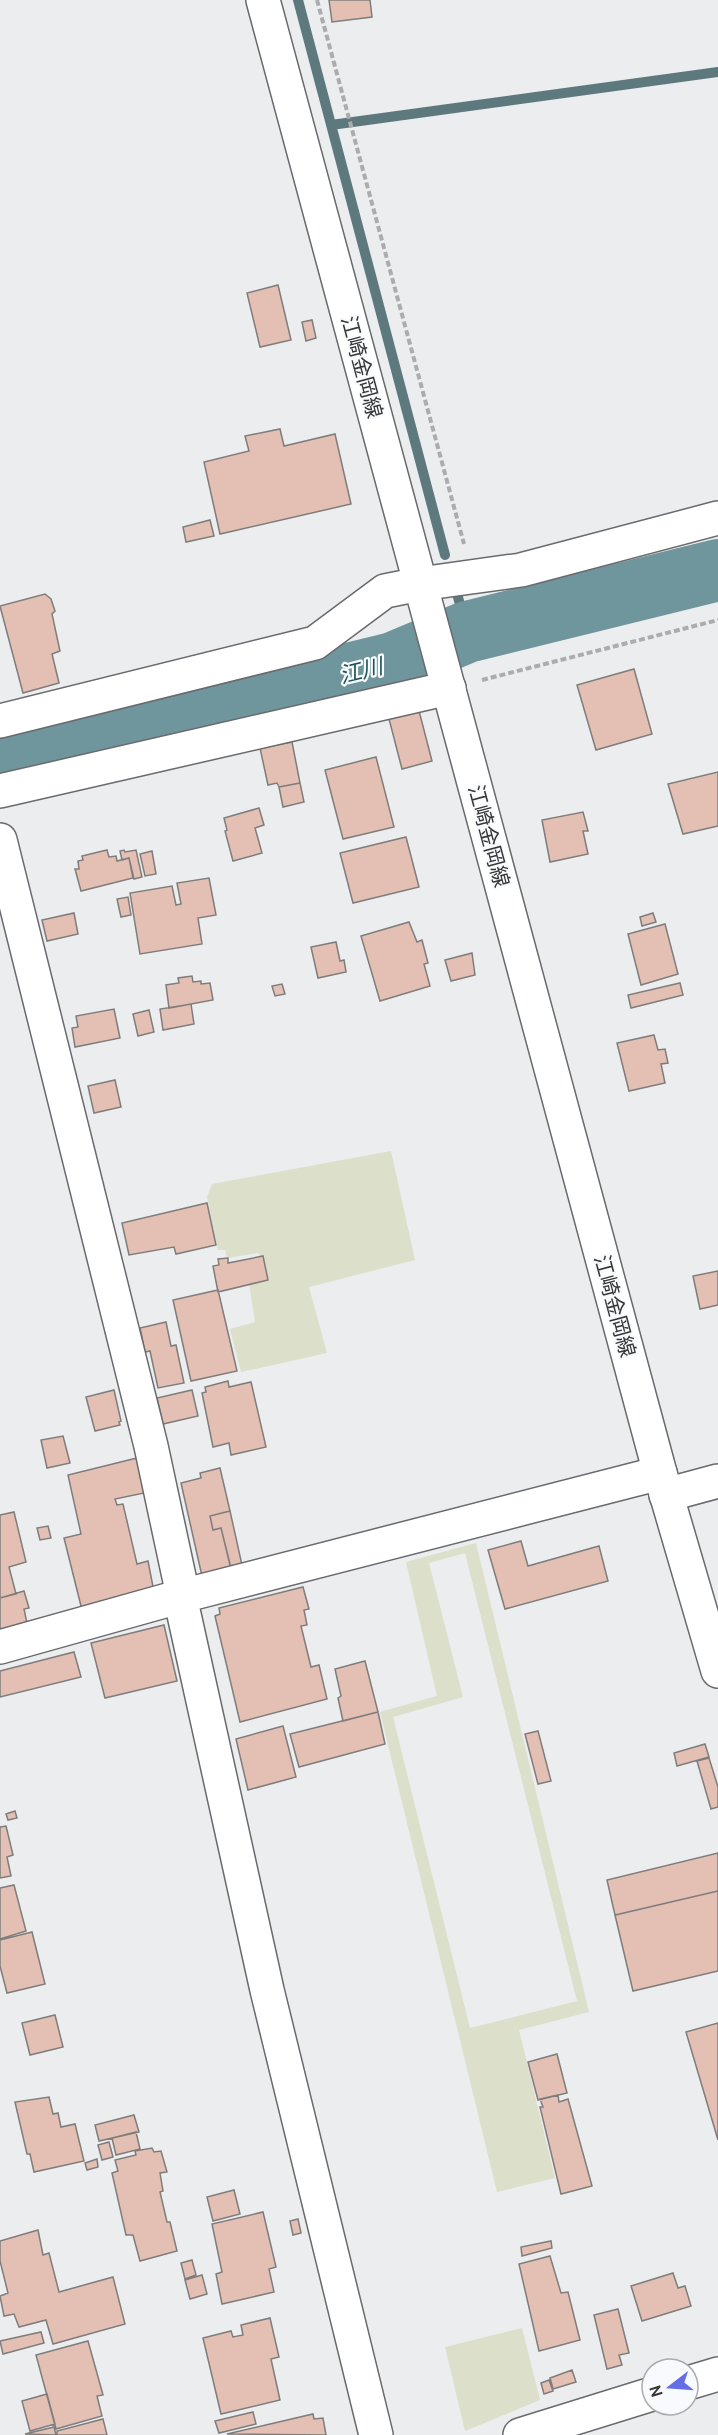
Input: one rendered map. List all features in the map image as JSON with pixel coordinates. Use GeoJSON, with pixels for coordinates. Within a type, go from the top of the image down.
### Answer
{"type":"FeatureCollection","features":[{"type":"Feature","properties":{"kind":"street","name":"江崎金岡線"},"geometry":{"type":"LineString","coordinates":[[263,0],[663,1484],[718,1671]]}},
{"type":"Feature","properties":{"kind":"street"},"geometry":{"type":"LineString","coordinates":[[1,721],[315,643],[385,591],[423,594],[473,577],[521,570],[718,518]]}},
{"type":"Feature","properties":{"kind":"street"},"geometry":{"type":"LineString","coordinates":[[0,791],[447,681]]}},
{"type":"Feature","properties":{"kind":"street"},"geometry":{"type":"LineString","coordinates":[[0,840],[151,1446],[183,1610],[267,1990],[376,2435]]}},
{"type":"Feature","properties":{"kind":"street"},"geometry":{"type":"LineString","coordinates":[[0,1647],[182,1596],[663,1484],[718,1481]]}},
{"type":"Feature","properties":{"kind":"street"},"geometry":{"type":"LineString","coordinates":[[700,2379],[718,2374]]}},
{"type":"Feature","properties":{"kind":"street"},"geometry":{"type":"LineString","coordinates":[[520,2435],[640,2398]]}},
{"type":"Feature","properties":{"kind":"path"},"geometry":{"type":"LineString","coordinates":[[317,0],[473,577]]}},
{"type":"Feature","properties":{"kind":"path"},"geometry":{"type":"LineString","coordinates":[[447,681],[718,620]]}},
{"type":"Feature","properties":{"kind":"green space"},"geometry":{"type":"Polygon","coordinates":[[[391,1151],[415,1260],[309,1287],[327,1353],[241,1372],[230,1329],[255,1322],[248,1278],[264,1273],[259,1253],[227,1258],[225,1250],[218,1250],[207,1197],[212,1184],[391,1151]]]}},
{"type":"Feature","properties":{"kind":"green space"},"geometry":{"type":"Polygon","coordinates":[[[476,1543],[589,2012],[519,2030],[555,2178],[497,2192],[380,1712],[437,1696],[406,1562],[476,1543]],[[465,1553],[429,1563],[463,1697],[393,1717],[470,2028],[577,2001],[465,1553]]]}},
{"type":"Feature","properties":{"kind":"green space"},"geometry":{"type":"Polygon","coordinates":[[[522,2328],[540,2400],[465,2431],[445,2347],[522,2328]]]}},
{"type":"Feature","properties":{"kind":"building"},"geometry":{"type":"Polygon","coordinates":[[[329,0],[370,0],[372,17],[332,22],[329,0]]]}},
{"type":"Feature","properties":{"kind":"building"},"geometry":{"type":"Polygon","coordinates":[[[278,285],[291,340],[260,347],[247,293],[278,285]]]}},
{"type":"Feature","properties":{"kind":"building"},"geometry":{"type":"Polygon","coordinates":[[[312,320],[316,338],[306,341],[302,322],[312,320]]]}},
{"type":"Feature","properties":{"kind":"building"},"geometry":{"type":"Polygon","coordinates":[[[280,429],[284,446],[335,434],[351,504],[220,534],[204,462],[249,451],[245,436],[280,429]]]}},
{"type":"Feature","properties":{"kind":"building"},"geometry":{"type":"Polygon","coordinates":[[[210,520],[214,536],[186,542],[183,527],[210,520]]]}},
{"type":"Feature","properties":{"kind":"building"},"geometry":{"type":"Polygon","coordinates":[[[45,594],[51,599],[55,611],[52,614],[60,651],[52,654],[59,683],[23,693],[0,606],[45,594]]]}},
{"type":"Feature","properties":{"kind":"building"},"geometry":{"type":"Polygon","coordinates":[[[634,669],[652,734],[596,750],[577,685],[634,669]]]}},
{"type":"Feature","properties":{"kind":"building"},"geometry":{"type":"Polygon","coordinates":[[[418,707],[432,761],[402,769],[388,715],[418,707]]]}},
{"type":"Feature","properties":{"kind":"building"},"geometry":{"type":"Polygon","coordinates":[[[292,742],[300,783],[279,787],[277,783],[268,785],[260,748],[292,742]]]}},
{"type":"Feature","properties":{"kind":"building"},"geometry":{"type":"Polygon","coordinates":[[[376,757],[394,827],[343,839],[325,770],[376,757]]]}},
{"type":"Feature","properties":{"kind":"building"},"geometry":{"type":"Polygon","coordinates":[[[718,772],[718,826],[683,834],[668,784],[718,772]]]}},
{"type":"Feature","properties":{"kind":"building"},"geometry":{"type":"Polygon","coordinates":[[[300,783],[304,802],[283,807],[279,787],[300,783]]]}},
{"type":"Feature","properties":{"kind":"building"},"geometry":{"type":"Polygon","coordinates":[[[259,808],[264,825],[255,828],[262,853],[233,861],[224,818],[259,808]]]}},
{"type":"Feature","properties":{"kind":"building"},"geometry":{"type":"Polygon","coordinates":[[[583,812],[588,831],[583,831],[588,854],[550,862],[542,820],[583,812]]]}},
{"type":"Feature","properties":{"kind":"building"},"geometry":{"type":"Polygon","coordinates":[[[406,837],[419,887],[353,903],[340,853],[406,837]]]}},
{"type":"Feature","properties":{"kind":"building"},"geometry":{"type":"Polygon","coordinates":[[[107,850],[109,857],[116,856],[117,861],[129,858],[133,878],[81,891],[75,869],[79,869],[78,861],[83,860],[82,856],[107,850]]]}},
{"type":"Feature","properties":{"kind":"building"},"geometry":{"type":"Polygon","coordinates":[[[136,850],[142,877],[134,879],[129,858],[122,860],[120,851],[125,852],[136,850]]]}},
{"type":"Feature","properties":{"kind":"building"},"geometry":{"type":"Polygon","coordinates":[[[152,851],[156,874],[145,876],[140,854],[152,851]]]}},
{"type":"Feature","properties":{"kind":"building"},"geometry":{"type":"Polygon","coordinates":[[[209,878],[216,915],[198,918],[202,944],[140,954],[130,893],[172,886],[176,905],[181,904],[177,883],[209,878]]]}},
{"type":"Feature","properties":{"kind":"building"},"geometry":{"type":"Polygon","coordinates":[[[128,897],[131,915],[121,917],[117,899],[128,897]]]}},
{"type":"Feature","properties":{"kind":"building"},"geometry":{"type":"Polygon","coordinates":[[[74,913],[78,934],[47,941],[42,920],[74,913]]]}},
{"type":"Feature","properties":{"kind":"building"},"geometry":{"type":"Polygon","coordinates":[[[653,913],[656,922],[642,926],[640,917],[653,913]]]}},
{"type":"Feature","properties":{"kind":"building"},"geometry":{"type":"Polygon","coordinates":[[[409,922],[417,942],[422,940],[428,963],[424,964],[430,986],[380,1001],[361,936],[409,922]]]}},
{"type":"Feature","properties":{"kind":"building"},"geometry":{"type":"Polygon","coordinates":[[[665,924],[678,974],[641,985],[628,934],[665,924]]]}},
{"type":"Feature","properties":{"kind":"building"},"geometry":{"type":"Polygon","coordinates":[[[336,942],[340,961],[344,960],[346,972],[318,978],[311,947],[336,942]]]}},
{"type":"Feature","properties":{"kind":"building"},"geometry":{"type":"Polygon","coordinates":[[[472,953],[475,975],[451,981],[445,960],[472,953]]]}},
{"type":"Feature","properties":{"kind":"building"},"geometry":{"type":"Polygon","coordinates":[[[192,976],[193,982],[210,983],[213,1000],[169,1008],[166,985],[179,983],[178,978],[192,976]]]}},
{"type":"Feature","properties":{"kind":"building"},"geometry":{"type":"Polygon","coordinates":[[[680,983],[683,995],[631,1008],[628,995],[680,983]]]}},
{"type":"Feature","properties":{"kind":"building"},"geometry":{"type":"Polygon","coordinates":[[[282,984],[285,994],[275,996],[272,986],[282,984]]]}},
{"type":"Feature","properties":{"kind":"building"},"geometry":{"type":"Polygon","coordinates":[[[191,1004],[194,1024],[163,1030],[160,1009],[191,1004]]]}},
{"type":"Feature","properties":{"kind":"building"},"geometry":{"type":"Polygon","coordinates":[[[114,1009],[120,1038],[75,1047],[72,1028],[78,1027],[76,1016],[114,1009]]]}},
{"type":"Feature","properties":{"kind":"building"},"geometry":{"type":"Polygon","coordinates":[[[149,1010],[154,1032],[138,1036],[133,1014],[149,1010]]]}},
{"type":"Feature","properties":{"kind":"building"},"geometry":{"type":"Polygon","coordinates":[[[654,1035],[658,1050],[665,1049],[668,1063],[661,1064],[665,1083],[629,1091],[617,1043],[654,1035]]]}},
{"type":"Feature","properties":{"kind":"building"},"geometry":{"type":"Polygon","coordinates":[[[115,1080],[121,1107],[94,1113],[88,1086],[115,1080]]]}},
{"type":"Feature","properties":{"kind":"building"},"geometry":{"type":"Polygon","coordinates":[[[207,1203],[216,1245],[176,1254],[174,1247],[129,1255],[122,1223],[207,1203]]]}},
{"type":"Feature","properties":{"kind":"building"},"geometry":{"type":"Polygon","coordinates":[[[263,1256],[268,1280],[218,1292],[213,1266],[219,1265],[218,1259],[228,1258],[228,1263],[263,1256]]]}},
{"type":"Feature","properties":{"kind":"building"},"geometry":{"type":"Polygon","coordinates":[[[718,1271],[718,1305],[700,1309],[693,1276],[718,1271]]]}},
{"type":"Feature","properties":{"kind":"building"},"geometry":{"type":"Polygon","coordinates":[[[218,1290],[237,1371],[191,1381],[173,1300],[218,1290]]]}},
{"type":"Feature","properties":{"kind":"building"},"geometry":{"type":"Polygon","coordinates":[[[166,1322],[171,1346],[176,1345],[184,1383],[158,1388],[150,1351],[145,1352],[140,1328],[166,1322]]]}},
{"type":"Feature","properties":{"kind":"building"},"geometry":{"type":"Polygon","coordinates":[[[228,1381],[229,1387],[251,1382],[266,1447],[231,1455],[229,1443],[213,1447],[202,1393],[206,1392],[205,1387],[228,1381]]]}},
{"type":"Feature","properties":{"kind":"building"},"geometry":{"type":"Polygon","coordinates":[[[114,1390],[120,1425],[95,1431],[86,1397],[114,1390]]]}},
{"type":"Feature","properties":{"kind":"building"},"geometry":{"type":"Polygon","coordinates":[[[192,1390],[198,1416],[163,1424],[157,1398],[192,1390]]]}},
{"type":"Feature","properties":{"kind":"building"},"geometry":{"type":"Polygon","coordinates":[[[63,1436],[70,1463],[47,1468],[41,1440],[63,1436]]]}},
{"type":"Feature","properties":{"kind":"building"},"geometry":{"type":"Polygon","coordinates":[[[141,1457],[149,1492],[115,1499],[117,1505],[123,1504],[137,1564],[148,1561],[155,1597],[83,1614],[64,1538],[81,1534],[68,1475],[141,1457]]]}},
{"type":"Feature","properties":{"kind":"building"},"geometry":{"type":"Polygon","coordinates":[[[220,1468],[230,1511],[210,1516],[213,1530],[221,1528],[231,1569],[202,1576],[181,1483],[201,1478],[200,1473],[220,1468]]]}},
{"type":"Feature","properties":{"kind":"building"},"geometry":{"type":"Polygon","coordinates":[[[230,1511],[242,1565],[231,1568],[221,1528],[213,1530],[210,1516],[230,1511]]]}},
{"type":"Feature","properties":{"kind":"building"},"geometry":{"type":"Polygon","coordinates":[[[14,1512],[26,1562],[9,1567],[16,1594],[0,1598],[0,1515],[14,1512]]]}},
{"type":"Feature","properties":{"kind":"building"},"geometry":{"type":"Polygon","coordinates":[[[48,1526],[51,1538],[40,1540],[37,1528],[48,1526]]]}},
{"type":"Feature","properties":{"kind":"building"},"geometry":{"type":"Polygon","coordinates":[[[521,1541],[528,1566],[599,1546],[608,1581],[505,1609],[488,1550],[521,1541]]]}},
{"type":"Feature","properties":{"kind":"building"},"geometry":{"type":"Polygon","coordinates":[[[303,1587],[309,1609],[304,1610],[307,1625],[301,1626],[311,1667],[319,1665],[327,1699],[240,1722],[215,1616],[220,1614],[219,1608],[303,1587]]]}},
{"type":"Feature","properties":{"kind":"building"},"geometry":{"type":"Polygon","coordinates":[[[24,1591],[29,1608],[24,1609],[28,1628],[0,1635],[0,1598],[24,1591]]]}},
{"type":"Feature","properties":{"kind":"building"},"geometry":{"type":"Polygon","coordinates":[[[164,1625],[177,1681],[105,1698],[91,1643],[164,1625]]]}},
{"type":"Feature","properties":{"kind":"building"},"geometry":{"type":"Polygon","coordinates":[[[74,1652],[81,1677],[0,1697],[0,1671],[74,1652]]]}},
{"type":"Feature","properties":{"kind":"building"},"geometry":{"type":"Polygon","coordinates":[[[365,1661],[378,1712],[343,1721],[338,1698],[341,1696],[335,1669],[365,1661]]]}},
{"type":"Feature","properties":{"kind":"building"},"geometry":{"type":"Polygon","coordinates":[[[378,1712],[385,1744],[299,1767],[290,1734],[378,1712]]]}},
{"type":"Feature","properties":{"kind":"building"},"geometry":{"type":"Polygon","coordinates":[[[283,1726],[296,1777],[248,1790],[236,1739],[283,1726]]]}},
{"type":"Feature","properties":{"kind":"building"},"geometry":{"type":"Polygon","coordinates":[[[538,1731],[551,1781],[538,1784],[525,1734],[538,1731]]]}},
{"type":"Feature","properties":{"kind":"building"},"geometry":{"type":"Polygon","coordinates":[[[705,1744],[709,1757],[677,1766],[674,1753],[705,1744]]]}},
{"type":"Feature","properties":{"kind":"building"},"geometry":{"type":"Polygon","coordinates":[[[709,1758],[718,1787],[718,1807],[711,1809],[697,1761],[709,1758]]]}},
{"type":"Feature","properties":{"kind":"building"},"geometry":{"type":"Polygon","coordinates":[[[15,1811],[17,1818],[8,1820],[6,1814],[15,1811]]]}},
{"type":"Feature","properties":{"kind":"building"},"geometry":{"type":"Polygon","coordinates":[[[6,1826],[13,1855],[7,1857],[11,1876],[0,1878],[0,1827],[6,1826]]]}},
{"type":"Feature","properties":{"kind":"building"},"geometry":{"type":"Polygon","coordinates":[[[718,1853],[718,1891],[615,1915],[607,1880],[718,1853]]]}},
{"type":"Feature","properties":{"kind":"building"},"geometry":{"type":"Polygon","coordinates":[[[14,1885],[26,1931],[0,1939],[0,1888],[14,1885]]]}},
{"type":"Feature","properties":{"kind":"building"},"geometry":{"type":"Polygon","coordinates":[[[718,1891],[718,1971],[633,1991],[615,1915],[718,1891]]]}},
{"type":"Feature","properties":{"kind":"building"},"geometry":{"type":"Polygon","coordinates":[[[32,1932],[45,1984],[7,1993],[0,1966],[0,1940],[32,1932]]]}},
{"type":"Feature","properties":{"kind":"building"},"geometry":{"type":"Polygon","coordinates":[[[55,2015],[63,2047],[30,2055],[22,2023],[55,2015]]]}},
{"type":"Feature","properties":{"kind":"building"},"geometry":{"type":"Polygon","coordinates":[[[718,2023],[718,2140],[686,2032],[718,2023]]]}},
{"type":"Feature","properties":{"kind":"building"},"geometry":{"type":"Polygon","coordinates":[[[557,2054],[567,2093],[538,2100],[528,2062],[557,2054]]]}},
{"type":"Feature","properties":{"kind":"building"},"geometry":{"type":"Polygon","coordinates":[[[558,2095],[559,2102],[568,2099],[592,2186],[561,2194],[540,2107],[543,2107],[540,2099],[558,2095]]]}},
{"type":"Feature","properties":{"kind":"building"},"geometry":{"type":"Polygon","coordinates":[[[49,2097],[53,2114],[58,2113],[61,2127],[75,2124],[84,2161],[34,2172],[30,2154],[27,2154],[15,2102],[49,2097]]]}},
{"type":"Feature","properties":{"kind":"building"},"geometry":{"type":"Polygon","coordinates":[[[134,2115],[139,2132],[99,2141],[95,2125],[134,2115]]]}},
{"type":"Feature","properties":{"kind":"building"},"geometry":{"type":"Polygon","coordinates":[[[136,2132],[140,2149],[116,2155],[112,2138],[136,2132]]]}},
{"type":"Feature","properties":{"kind":"building"},"geometry":{"type":"Polygon","coordinates":[[[109,2142],[113,2157],[102,2160],[98,2145],[109,2142]]]}},
{"type":"Feature","properties":{"kind":"building"},"geometry":{"type":"Polygon","coordinates":[[[152,2148],[154,2152],[161,2151],[167,2172],[160,2173],[163,2191],[160,2192],[177,2251],[140,2261],[133,2235],[126,2235],[112,2173],[118,2171],[115,2160],[136,2155],[135,2151],[152,2148]]]}},
{"type":"Feature","properties":{"kind":"building"},"geometry":{"type":"Polygon","coordinates":[[[97,2159],[98,2167],[87,2170],[85,2163],[97,2159]]]}},
{"type":"Feature","properties":{"kind":"building"},"geometry":{"type":"Polygon","coordinates":[[[234,2190],[240,2214],[213,2221],[207,2197],[234,2190]]]}},
{"type":"Feature","properties":{"kind":"building"},"geometry":{"type":"Polygon","coordinates":[[[263,2212],[276,2267],[269,2269],[274,2292],[222,2304],[216,2274],[222,2272],[212,2224],[263,2212]]]}},
{"type":"Feature","properties":{"kind":"building"},"geometry":{"type":"Polygon","coordinates":[[[298,2219],[301,2233],[293,2235],[290,2221],[298,2219]]]}},
{"type":"Feature","properties":{"kind":"building"},"geometry":{"type":"Polygon","coordinates":[[[38,2230],[43,2255],[49,2253],[59,2292],[113,2277],[125,2324],[53,2344],[46,2320],[19,2327],[14,2314],[4,2316],[0,2296],[8,2293],[0,2261],[0,2241],[38,2230]]]}},
{"type":"Feature","properties":{"kind":"building"},"geometry":{"type":"Polygon","coordinates":[[[551,2241],[552,2248],[522,2256],[521,2247],[551,2241]]]}},
{"type":"Feature","properties":{"kind":"building"},"geometry":{"type":"Polygon","coordinates":[[[550,2256],[561,2293],[568,2292],[580,2340],[539,2351],[519,2264],[550,2256]]]}},
{"type":"Feature","properties":{"kind":"building"},"geometry":{"type":"Polygon","coordinates":[[[192,2260],[196,2275],[185,2279],[181,2263],[192,2260]]]}},
{"type":"Feature","properties":{"kind":"building"},"geometry":{"type":"Polygon","coordinates":[[[673,2273],[678,2288],[685,2286],[691,2306],[642,2321],[631,2286],[673,2273]]]}},
{"type":"Feature","properties":{"kind":"building"},"geometry":{"type":"Polygon","coordinates":[[[202,2275],[207,2294],[190,2299],[185,2280],[202,2275]]]}},
{"type":"Feature","properties":{"kind":"building"},"geometry":{"type":"Polygon","coordinates":[[[618,2309],[629,2353],[619,2355],[622,2365],[607,2369],[594,2315],[618,2309]]]}},
{"type":"Feature","properties":{"kind":"building"},"geometry":{"type":"Polygon","coordinates":[[[270,2318],[279,2357],[271,2359],[280,2400],[221,2414],[203,2338],[231,2331],[233,2337],[243,2335],[241,2325],[270,2318]]]}},
{"type":"Feature","properties":{"kind":"building"},"geometry":{"type":"Polygon","coordinates":[[[41,2332],[44,2343],[3,2354],[0,2341],[41,2332]]]}},
{"type":"Feature","properties":{"kind":"building"},"geometry":{"type":"Polygon","coordinates":[[[88,2341],[103,2395],[97,2396],[102,2416],[56,2429],[36,2355],[88,2341]]]}},
{"type":"Feature","properties":{"kind":"building"},"geometry":{"type":"Polygon","coordinates":[[[572,2370],[576,2382],[553,2389],[550,2378],[572,2370]]]}},
{"type":"Feature","properties":{"kind":"building"},"geometry":{"type":"Polygon","coordinates":[[[549,2380],[553,2391],[544,2394],[541,2383],[549,2380]]]}},
{"type":"Feature","properties":{"kind":"building"},"geometry":{"type":"Polygon","coordinates":[[[47,2394],[55,2424],[30,2431],[22,2401],[47,2394]]]}},
{"type":"Feature","properties":{"kind":"building"},"geometry":{"type":"Polygon","coordinates":[[[253,2412],[256,2424],[219,2433],[215,2421],[253,2412]]]}},
{"type":"Feature","properties":{"kind":"building"},"geometry":{"type":"Polygon","coordinates":[[[313,2414],[314,2419],[323,2418],[326,2435],[227,2434],[313,2414]]]}},
{"type":"Feature","properties":{"kind":"building"},"geometry":{"type":"Polygon","coordinates":[[[103,2419],[107,2435],[57,2435],[57,2431],[103,2419]]]}},
{"type":"Feature","properties":{"kind":"building"},"geometry":{"type":"Polygon","coordinates":[[[54,2427],[56,2435],[25,2434],[54,2427]]]}},
{"type":"Feature","properties":{"kind":"waterway"},"geometry":{"type":"LineString","coordinates":[[298,0],[445,555]]}},
{"type":"Feature","properties":{"kind":"waterway"},"geometry":{"type":"LineString","coordinates":[[331,125],[718,72]]}},
{"type":"Feature","properties":{"kind":"waterway","name":"江川"},"geometry":{"type":"LineString","coordinates":[[0,759],[393,663],[467,632],[718,570]]}},
{"type":"Feature","properties":{"kind":"waterway"},"geometry":{"type":"LineString","coordinates":[[458,597],[467,632]]}}]}
